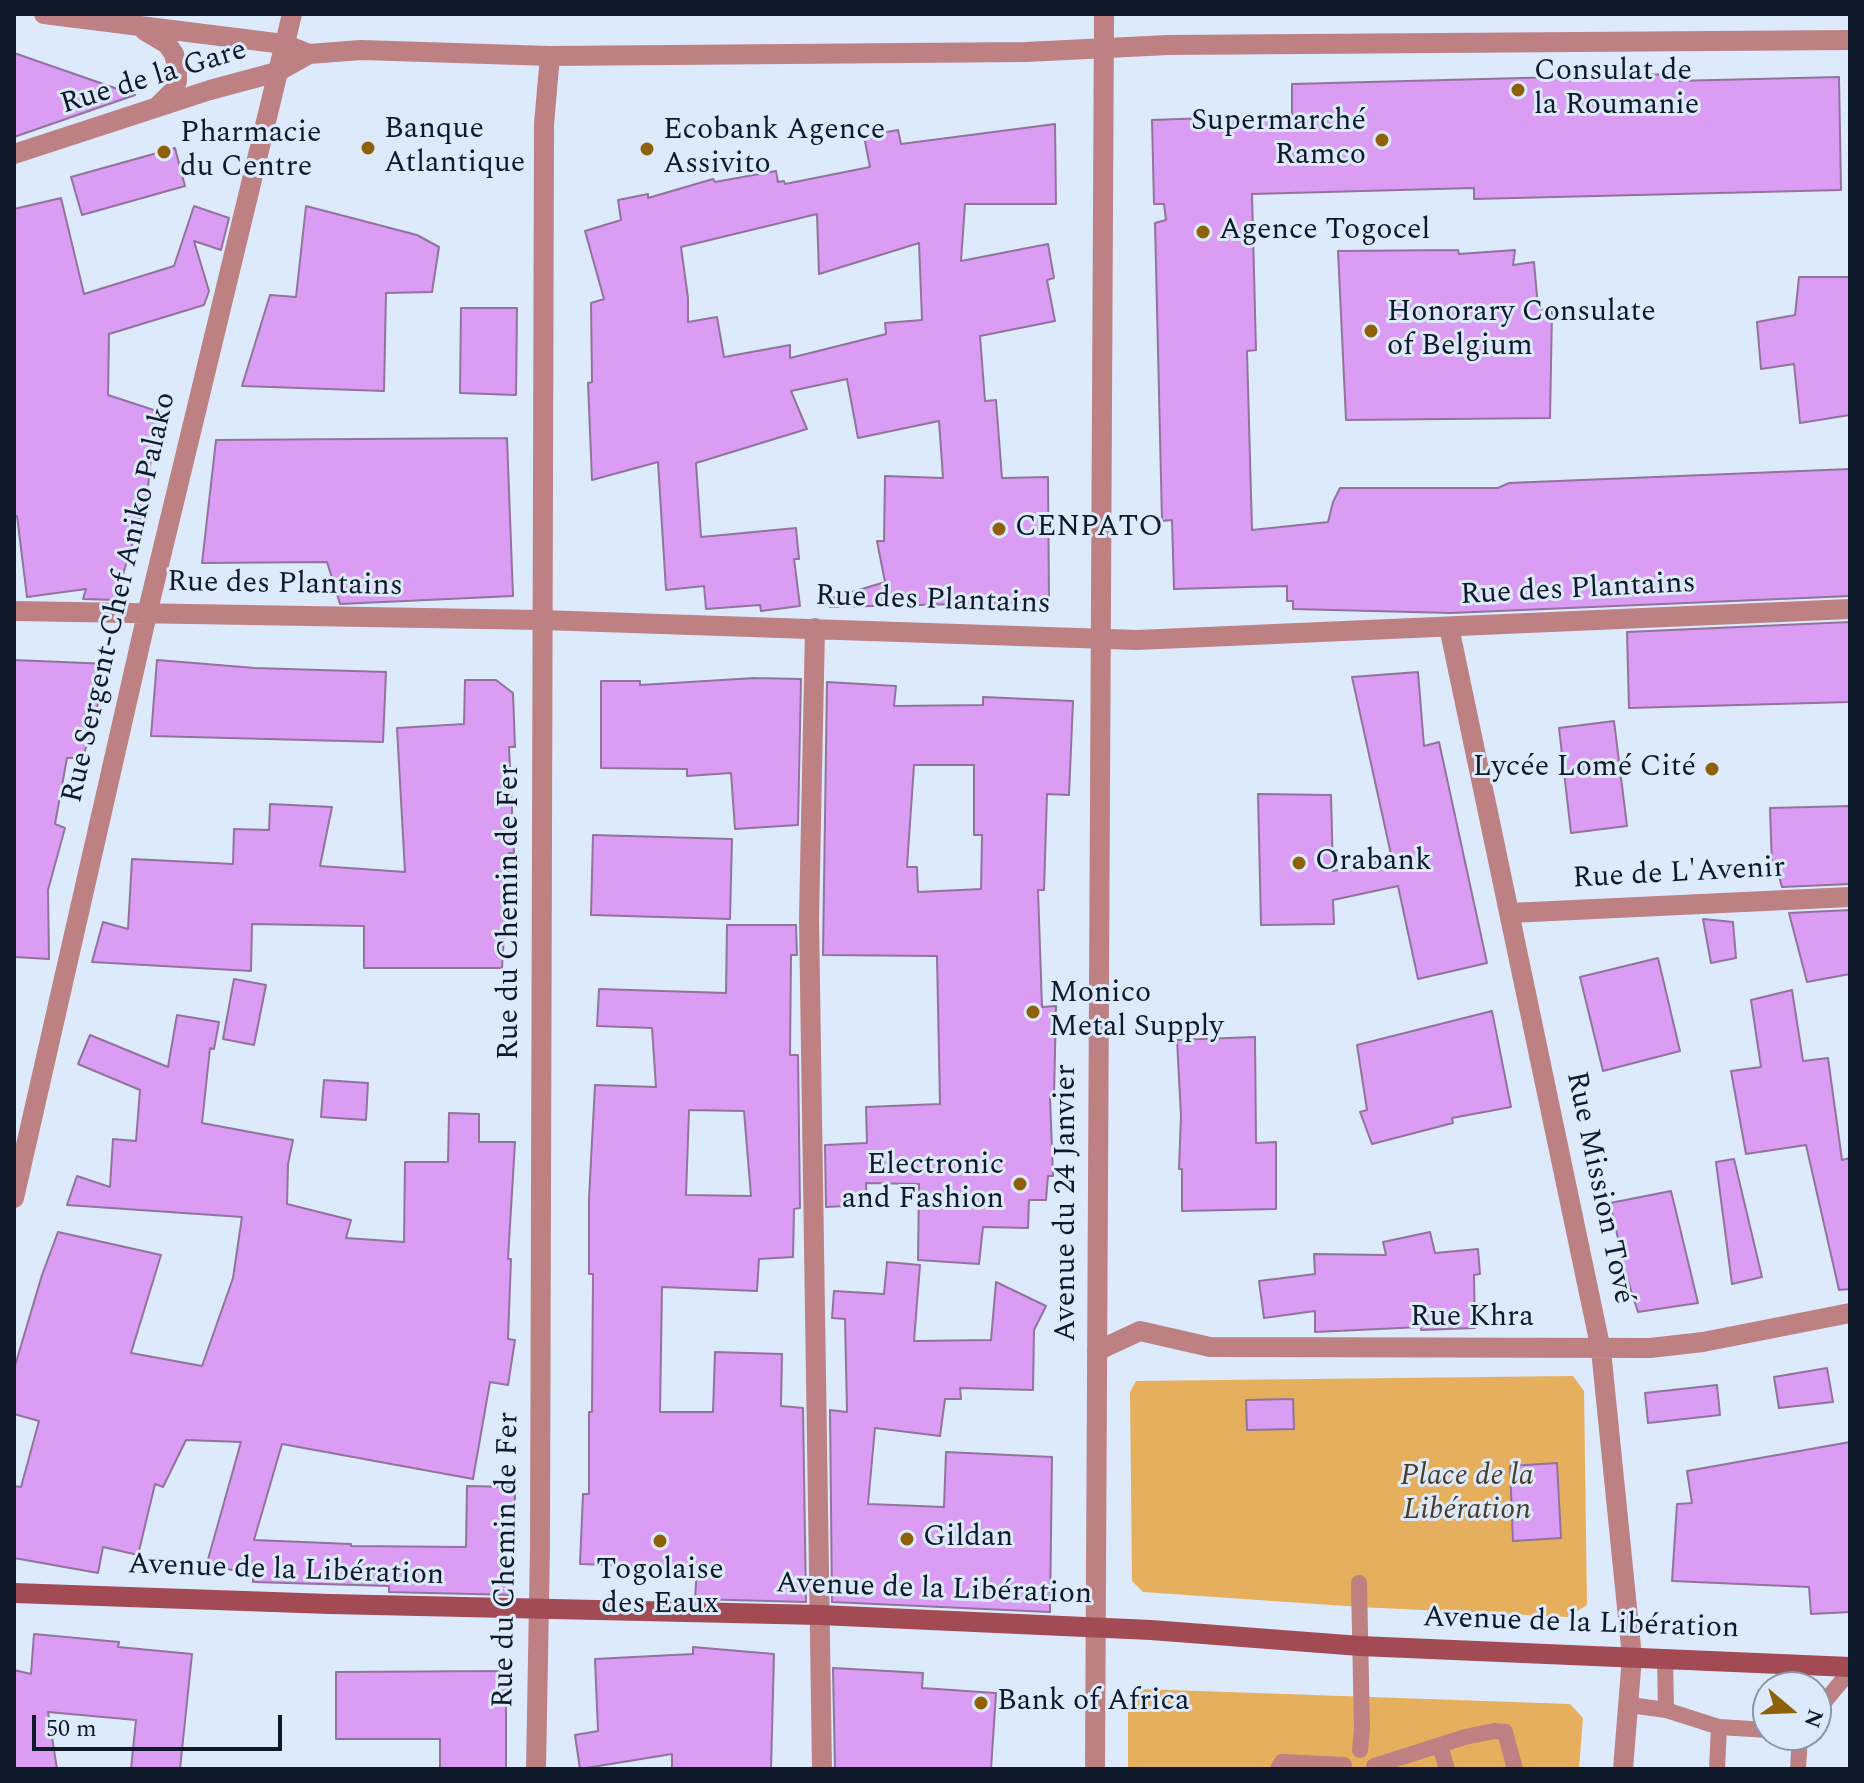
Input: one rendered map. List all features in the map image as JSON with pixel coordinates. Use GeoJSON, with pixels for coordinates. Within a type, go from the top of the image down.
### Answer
{"type":"FeatureCollection","features":[{"type":"Feature","properties":{"kind":"main road","name":"Avenue de la Libération"},"geometry":{"type":"LineString","coordinates":[[14,1593],[820,1615],[1094,1627],[1360,1646],[1850,1669]]}},
{"type":"Feature","properties":{"kind":"street"},"geometry":{"type":"LineString","coordinates":[[44,14],[284,44],[309,54],[361,50],[550,56],[1026,52],[1103,47],[1850,40]]}},
{"type":"Feature","properties":{"kind":"street","name":"Rue Sergent-Chef Aniko Palako"},"geometry":{"type":"LineString","coordinates":[[14,1198],[147,614],[292,14]]}},
{"type":"Feature","properties":{"kind":"street"},"geometry":{"type":"LineString","coordinates":[[1103,47],[1104,14]]}},
{"type":"Feature","properties":{"kind":"street"},"geometry":{"type":"LineString","coordinates":[[132,25],[167,44],[177,66],[173,91],[153,111]]}},
{"type":"Feature","properties":{"kind":"street","name":"Avenue du 24 Janvier"},"geometry":{"type":"LineString","coordinates":[[1095,1769],[1103,47]]}},
{"type":"Feature","properties":{"kind":"street","name":"Rue de la Gare"},"geometry":{"type":"LineString","coordinates":[[14,154],[210,90],[277,72],[309,54]]}},
{"type":"Feature","properties":{"kind":"street","name":"Rue du Chemin de Fer"},"geometry":{"type":"LineString","coordinates":[[536,1769],[544,124],[550,56]]}},
{"type":"Feature","properties":{"kind":"street","name":"Rue des Plantains"},"geometry":{"type":"LineString","coordinates":[[14,611],[542,620],[1137,640],[1850,609]]}},
{"type":"Feature","properties":{"kind":"street","name":"Rue Mission Tové"},"geometry":{"type":"LineString","coordinates":[[1449,627],[1601,1350],[1632,1657],[1623,1769]]}},
{"type":"Feature","properties":{"kind":"street"},"geometry":{"type":"LineString","coordinates":[[815,628],[809,919],[822,1769]]}},
{"type":"Feature","properties":{"kind":"street","name":"Rue de L'Avenir"},"geometry":{"type":"LineString","coordinates":[[1510,913],[1850,897]]}},
{"type":"Feature","properties":{"kind":"street","name":"Rue Khra"},"geometry":{"type":"LineString","coordinates":[[1097,1351],[1140,1331],[1210,1347],[1650,1348],[1703,1342],[1850,1313]]}},
{"type":"Feature","properties":{"kind":"lane"},"geometry":{"type":"LineString","coordinates":[[1359,1583],[1360,1750]]}},
{"type":"Feature","properties":{"kind":"lane"},"geometry":{"type":"LineString","coordinates":[[1665,1659],[1666,1710]]}},
{"type":"Feature","properties":{"kind":"lane"},"geometry":{"type":"LineString","coordinates":[[1832,1692],[1850,1669]]}},
{"type":"Feature","properties":{"kind":"lane"},"geometry":{"type":"LineString","coordinates":[[1630,1705],[1666,1710],[1719,1727],[1752,1729]]}},
{"type":"Feature","properties":{"kind":"lane"},"geometry":{"type":"LineString","coordinates":[[1717,1769],[1719,1727]]}},
{"type":"Feature","properties":{"kind":"lane"},"geometry":{"type":"LineString","coordinates":[[1278,1769],[1282,1762],[1345,1767],[1346,1757],[1360,1750],[1367,1753],[1374,1768],[1465,1737],[1494,1731],[1505,1732],[1515,1769]]}},
{"type":"Feature","properties":{"kind":"lane"},"geometry":{"type":"LineString","coordinates":[[1440,1746],[1447,1769]]}},
{"type":"Feature","properties":{"kind":"green space","name":"Place de la Libération"},"geometry":{"type":"Polygon","coordinates":[[[1573,1376],[1584,1391],[1587,1605],[1568,1617],[1143,1592],[1132,1581],[1130,1392],[1136,1381],[1573,1376]]]}},
{"type":"Feature","properties":{"kind":"green space"},"geometry":{"type":"Polygon","coordinates":[[[1142,1689],[1570,1704],[1583,1718],[1579,1769],[1128,1769],[1128,1705],[1142,1689]]]}},
{"type":"Feature","properties":{"kind":"building"},"geometry":{"type":"Polygon","coordinates":[[[14,53],[135,95],[14,137],[14,53]]]}},
{"type":"Feature","properties":{"kind":"building"},"geometry":{"type":"Polygon","coordinates":[[[1675,74],[1674,81],[1839,77],[1841,190],[1474,199],[1474,188],[1252,194],[1256,350],[1247,351],[1252,530],[1328,522],[1340,488],[1498,488],[1509,483],[1850,469],[1850,596],[1451,613],[1293,609],[1293,601],[1287,601],[1287,586],[1174,589],[1172,520],[1162,521],[1155,223],[1166,220],[1164,204],[1154,204],[1152,120],[1292,115],[1292,84],[1675,74]]]}},
{"type":"Feature","properties":{"kind":"building"},"geometry":{"type":"Polygon","coordinates":[[[1055,124],[1056,204],[965,204],[961,261],[1048,244],[1054,278],[1047,280],[1055,321],[980,336],[985,401],[996,400],[1002,478],[1048,477],[1049,602],[830,607],[829,599],[885,582],[877,541],[884,541],[885,476],[943,478],[939,421],[858,438],[847,379],[791,391],[807,429],[696,463],[701,537],[796,528],[799,559],[794,559],[800,606],[761,611],[760,605],[706,609],[704,586],[666,590],[658,462],[592,480],[588,383],[592,382],[591,303],[604,299],[585,231],[621,220],[618,200],[648,194],[648,198],[713,179],[715,182],[776,171],[778,182],[784,181],[785,184],[870,167],[864,136],[898,130],[901,144],[1055,124]],[[817,214],[681,247],[688,322],[717,317],[724,357],[790,345],[790,358],[886,334],[885,323],[922,320],[919,243],[819,274],[817,214]]]}},
{"type":"Feature","properties":{"kind":"building"},"geometry":{"type":"Polygon","coordinates":[[[175,148],[185,186],[82,215],[71,177],[175,148]]]}},
{"type":"Feature","properties":{"kind":"building"},"geometry":{"type":"Polygon","coordinates":[[[61,198],[84,294],[174,266],[194,206],[229,218],[221,250],[194,241],[209,291],[204,305],[109,334],[108,395],[169,415],[160,440],[153,438],[147,497],[115,600],[83,599],[86,589],[27,597],[17,516],[14,517],[14,209],[61,198]]]}},
{"type":"Feature","properties":{"kind":"building"},"geometry":{"type":"Polygon","coordinates":[[[306,206],[417,235],[439,247],[432,292],[386,293],[384,391],[242,386],[270,295],[296,297],[306,206]]]}},
{"type":"Feature","properties":{"kind":"building"},"geometry":{"type":"Polygon","coordinates":[[[1458,250],[1459,254],[1515,250],[1513,265],[1534,262],[1538,308],[1552,312],[1550,418],[1346,420],[1338,251],[1458,250]]]}},
{"type":"Feature","properties":{"kind":"building"},"geometry":{"type":"Polygon","coordinates":[[[1799,277],[1850,277],[1850,415],[1800,423],[1794,364],[1761,369],[1757,322],[1795,315],[1799,277]]]}},
{"type":"Feature","properties":{"kind":"building"},"geometry":{"type":"Polygon","coordinates":[[[461,308],[517,308],[516,395],[460,393],[461,308]]]}},
{"type":"Feature","properties":{"kind":"building"},"geometry":{"type":"Polygon","coordinates":[[[507,438],[513,596],[340,604],[327,562],[202,563],[216,440],[507,438]]]}},
{"type":"Feature","properties":{"kind":"building"},"geometry":{"type":"Polygon","coordinates":[[[1850,622],[1850,702],[1629,708],[1627,632],[1850,622]]]}},
{"type":"Feature","properties":{"kind":"building"},"geometry":{"type":"Polygon","coordinates":[[[14,660],[109,664],[83,758],[67,758],[55,824],[65,828],[48,890],[49,959],[14,957],[14,660]]]}},
{"type":"Feature","properties":{"kind":"building"},"geometry":{"type":"Polygon","coordinates":[[[157,660],[255,668],[386,672],[383,742],[151,736],[157,660]]]}},
{"type":"Feature","properties":{"kind":"building"},"geometry":{"type":"Polygon","coordinates":[[[1418,672],[1424,746],[1439,742],[1487,963],[1418,979],[1398,886],[1333,900],[1334,924],[1261,925],[1258,794],[1331,795],[1333,871],[1392,859],[1352,677],[1418,672]]]}},
{"type":"Feature","properties":{"kind":"building"},"geometry":{"type":"Polygon","coordinates":[[[755,678],[801,679],[798,825],[735,829],[731,773],[687,776],[687,769],[601,768],[601,681],[640,681],[640,685],[755,678]]]}},
{"type":"Feature","properties":{"kind":"building"},"geometry":{"type":"Polygon","coordinates":[[[465,680],[496,680],[513,693],[515,747],[509,747],[514,853],[509,853],[502,968],[364,968],[364,926],[252,924],[251,971],[92,962],[103,922],[128,929],[132,859],[233,864],[234,829],[269,830],[270,804],[332,807],[320,866],[405,872],[397,728],[464,724],[465,680]]]}},
{"type":"Feature","properties":{"kind":"building"},"geometry":{"type":"Polygon","coordinates":[[[827,682],[896,686],[894,706],[983,705],[983,697],[1073,701],[1069,795],[1047,794],[1044,890],[1038,890],[1042,1007],[1056,1006],[1054,1097],[1050,1097],[1053,1176],[1048,1176],[1046,1200],[1029,1200],[1028,1228],[983,1227],[979,1264],[918,1260],[919,1184],[866,1183],[867,1205],[826,1207],[825,1145],[867,1143],[866,1107],[940,1104],[937,956],[823,955],[827,682]],[[914,765],[907,867],[917,867],[918,892],[981,889],[982,835],[974,835],[974,765],[914,765]]]}},
{"type":"Feature","properties":{"kind":"building"},"geometry":{"type":"Polygon","coordinates":[[[1614,721],[1627,826],[1571,833],[1559,728],[1614,721]]]}},
{"type":"Feature","properties":{"kind":"building"},"geometry":{"type":"Polygon","coordinates":[[[1850,806],[1850,884],[1782,887],[1776,866],[1772,866],[1770,808],[1850,806]]]}},
{"type":"Feature","properties":{"kind":"building"},"geometry":{"type":"Polygon","coordinates":[[[593,835],[732,839],[730,919],[591,915],[593,835]]]}},
{"type":"Feature","properties":{"kind":"building"},"geometry":{"type":"Polygon","coordinates":[[[1850,910],[1850,974],[1807,982],[1789,913],[1850,910]]]}},
{"type":"Feature","properties":{"kind":"building"},"geometry":{"type":"Polygon","coordinates":[[[1703,919],[1733,922],[1736,958],[1711,963],[1703,919]]]}},
{"type":"Feature","properties":{"kind":"building"},"geometry":{"type":"Polygon","coordinates":[[[727,925],[796,925],[797,955],[791,955],[790,1055],[798,1055],[800,1208],[794,1209],[793,1257],[759,1259],[757,1291],[662,1287],[660,1412],[713,1412],[715,1352],[782,1354],[781,1406],[803,1408],[806,1602],[695,1599],[697,1568],[580,1564],[583,1494],[589,1494],[589,1412],[592,1412],[593,1274],[589,1274],[589,1198],[595,1085],[656,1087],[652,1028],[597,1026],[599,989],[726,993],[727,925]],[[689,1110],[686,1195],[751,1196],[744,1111],[689,1110]]]}},
{"type":"Feature","properties":{"kind":"building"},"geometry":{"type":"Polygon","coordinates":[[[1658,958],[1680,1051],[1603,1071],[1580,977],[1658,958]]]}},
{"type":"Feature","properties":{"kind":"building"},"geometry":{"type":"Polygon","coordinates":[[[234,979],[266,985],[254,1045],[223,1039],[234,979]]]}},
{"type":"Feature","properties":{"kind":"building"},"geometry":{"type":"Polygon","coordinates":[[[1792,990],[1803,1061],[1828,1058],[1842,1160],[1850,1158],[1850,1289],[1839,1290],[1806,1145],[1746,1154],[1731,1071],[1761,1067],[1751,1000],[1792,990]]]}},
{"type":"Feature","properties":{"kind":"building"},"geometry":{"type":"Polygon","coordinates":[[[1492,1011],[1511,1107],[1452,1118],[1453,1123],[1372,1144],[1360,1112],[1367,1110],[1357,1045],[1492,1011]]]}},
{"type":"Feature","properties":{"kind":"building"},"geometry":{"type":"Polygon","coordinates":[[[177,1015],[219,1022],[214,1049],[210,1048],[202,1123],[293,1140],[288,1164],[287,1204],[351,1220],[346,1238],[404,1242],[405,1162],[448,1162],[449,1113],[479,1114],[479,1142],[515,1142],[508,1259],[511,1259],[508,1339],[515,1340],[508,1385],[490,1382],[473,1479],[282,1444],[254,1540],[351,1546],[466,1547],[467,1486],[515,1487],[514,1595],[389,1592],[389,1586],[253,1582],[253,1576],[207,1563],[241,1442],[186,1440],[163,1487],[155,1484],[138,1555],[103,1547],[98,1573],[14,1558],[14,1486],[21,1487],[39,1421],[14,1414],[14,1369],[58,1232],[161,1255],[131,1353],[202,1366],[233,1278],[242,1217],[67,1205],[77,1176],[110,1187],[113,1139],[136,1141],[140,1090],[78,1064],[90,1035],[168,1067],[177,1015]]]}},
{"type":"Feature","properties":{"kind":"building"},"geometry":{"type":"Polygon","coordinates":[[[1255,1037],[1256,1143],[1276,1142],[1276,1209],[1182,1211],[1177,1040],[1255,1037]]]}},
{"type":"Feature","properties":{"kind":"building"},"geometry":{"type":"Polygon","coordinates":[[[324,1080],[368,1083],[366,1120],[321,1117],[324,1080]]]}},
{"type":"Feature","properties":{"kind":"building"},"geometry":{"type":"Polygon","coordinates":[[[1734,1159],[1762,1277],[1732,1284],[1716,1162],[1734,1159]]]}},
{"type":"Feature","properties":{"kind":"building"},"geometry":{"type":"Polygon","coordinates":[[[1671,1191],[1698,1303],[1638,1312],[1620,1256],[1610,1203],[1671,1191]]]}},
{"type":"Feature","properties":{"kind":"building"},"geometry":{"type":"Polygon","coordinates":[[[1430,1232],[1435,1253],[1478,1249],[1480,1274],[1474,1275],[1475,1328],[1315,1332],[1315,1311],[1264,1318],[1259,1281],[1315,1274],[1314,1254],[1386,1255],[1383,1242],[1430,1232]]]}},
{"type":"Feature","properties":{"kind":"building"},"geometry":{"type":"Polygon","coordinates":[[[887,1262],[920,1265],[914,1341],[991,1340],[996,1282],[1046,1306],[1034,1330],[1033,1390],[960,1388],[961,1399],[945,1399],[940,1436],[875,1428],[868,1504],[944,1507],[946,1452],[1052,1457],[1050,1612],[832,1602],[830,1410],[847,1412],[845,1319],[832,1318],[834,1291],[884,1294],[887,1262]]]}},
{"type":"Feature","properties":{"kind":"building"},"geometry":{"type":"Polygon","coordinates":[[[1827,1368],[1833,1402],[1779,1408],[1774,1377],[1827,1368]]]}},
{"type":"Feature","properties":{"kind":"building"},"geometry":{"type":"Polygon","coordinates":[[[1717,1385],[1720,1415],[1648,1423],[1645,1393],[1717,1385]]]}},
{"type":"Feature","properties":{"kind":"building"},"geometry":{"type":"Polygon","coordinates":[[[1293,1399],[1294,1429],[1247,1430],[1246,1400],[1293,1399]]]}},
{"type":"Feature","properties":{"kind":"building"},"geometry":{"type":"Polygon","coordinates":[[[1850,1442],[1850,1612],[1811,1614],[1809,1587],[1672,1581],[1677,1504],[1692,1503],[1687,1471],[1850,1442]]]}},
{"type":"Feature","properties":{"kind":"building"},"geometry":{"type":"Polygon","coordinates":[[[1557,1463],[1561,1538],[1513,1541],[1510,1466],[1557,1463]]]}},
{"type":"Feature","properties":{"kind":"building"},"geometry":{"type":"Polygon","coordinates":[[[34,1634],[119,1642],[118,1647],[192,1654],[180,1769],[131,1769],[136,1720],[48,1712],[57,1769],[14,1769],[14,1670],[31,1674],[34,1634]]]}},
{"type":"Feature","properties":{"kind":"building"},"geometry":{"type":"Polygon","coordinates":[[[693,1647],[774,1654],[771,1769],[672,1769],[672,1754],[580,1769],[575,1735],[598,1731],[595,1659],[693,1654],[693,1647]]]}},
{"type":"Feature","properties":{"kind":"building"},"geometry":{"type":"Polygon","coordinates":[[[833,1668],[923,1673],[922,1688],[996,1693],[991,1769],[835,1769],[833,1668]]]}},
{"type":"Feature","properties":{"kind":"building"},"geometry":{"type":"Polygon","coordinates":[[[506,1671],[506,1769],[440,1769],[440,1739],[336,1739],[336,1672],[506,1671]]]}},
{"type":"Feature","properties":{"kind":"place","name":"Consulat de la Roumanie"},"geometry":{"type":"Point","coordinates":[1518,90]}},
{"type":"Feature","properties":{"kind":"place","name":"Supermarché Ramco"},"geometry":{"type":"Point","coordinates":[1382,140]}},
{"type":"Feature","properties":{"kind":"place","name":"Banque Atlantique"},"geometry":{"type":"Point","coordinates":[368,148]}},
{"type":"Feature","properties":{"kind":"place","name":"Ecobank Agence Assivito"},"geometry":{"type":"Point","coordinates":[647,149]}},
{"type":"Feature","properties":{"kind":"place","name":"Pharmacie du Centre"},"geometry":{"type":"Point","coordinates":[164,152]}},
{"type":"Feature","properties":{"kind":"place","name":"Agence Togocel"},"geometry":{"type":"Point","coordinates":[1203,232]}},
{"type":"Feature","properties":{"kind":"place","name":"Honorary Consulate of Belgium"},"geometry":{"type":"Point","coordinates":[1371,331]}},
{"type":"Feature","properties":{"kind":"place","name":"CENPATO"},"geometry":{"type":"Point","coordinates":[999,529]}},
{"type":"Feature","properties":{"kind":"place","name":"Lycée Lomé Cité"},"geometry":{"type":"Point","coordinates":[1712,769]}},
{"type":"Feature","properties":{"kind":"place","name":"Orabank"},"geometry":{"type":"Point","coordinates":[1299,863]}},
{"type":"Feature","properties":{"kind":"place","name":"Monico Metal Supply"},"geometry":{"type":"Point","coordinates":[1033,1012]}},
{"type":"Feature","properties":{"kind":"place","name":"Electronic and Fashion"},"geometry":{"type":"Point","coordinates":[1020,1184]}},
{"type":"Feature","properties":{"kind":"place","name":"Gildan"},"geometry":{"type":"Point","coordinates":[907,1539]}},
{"type":"Feature","properties":{"kind":"place","name":"Togolaise des Eaux"},"geometry":{"type":"Point","coordinates":[660,1541]}},
{"type":"Feature","properties":{"kind":"place","name":"Bank of Africa"},"geometry":{"type":"Point","coordinates":[981,1703]}}]}
